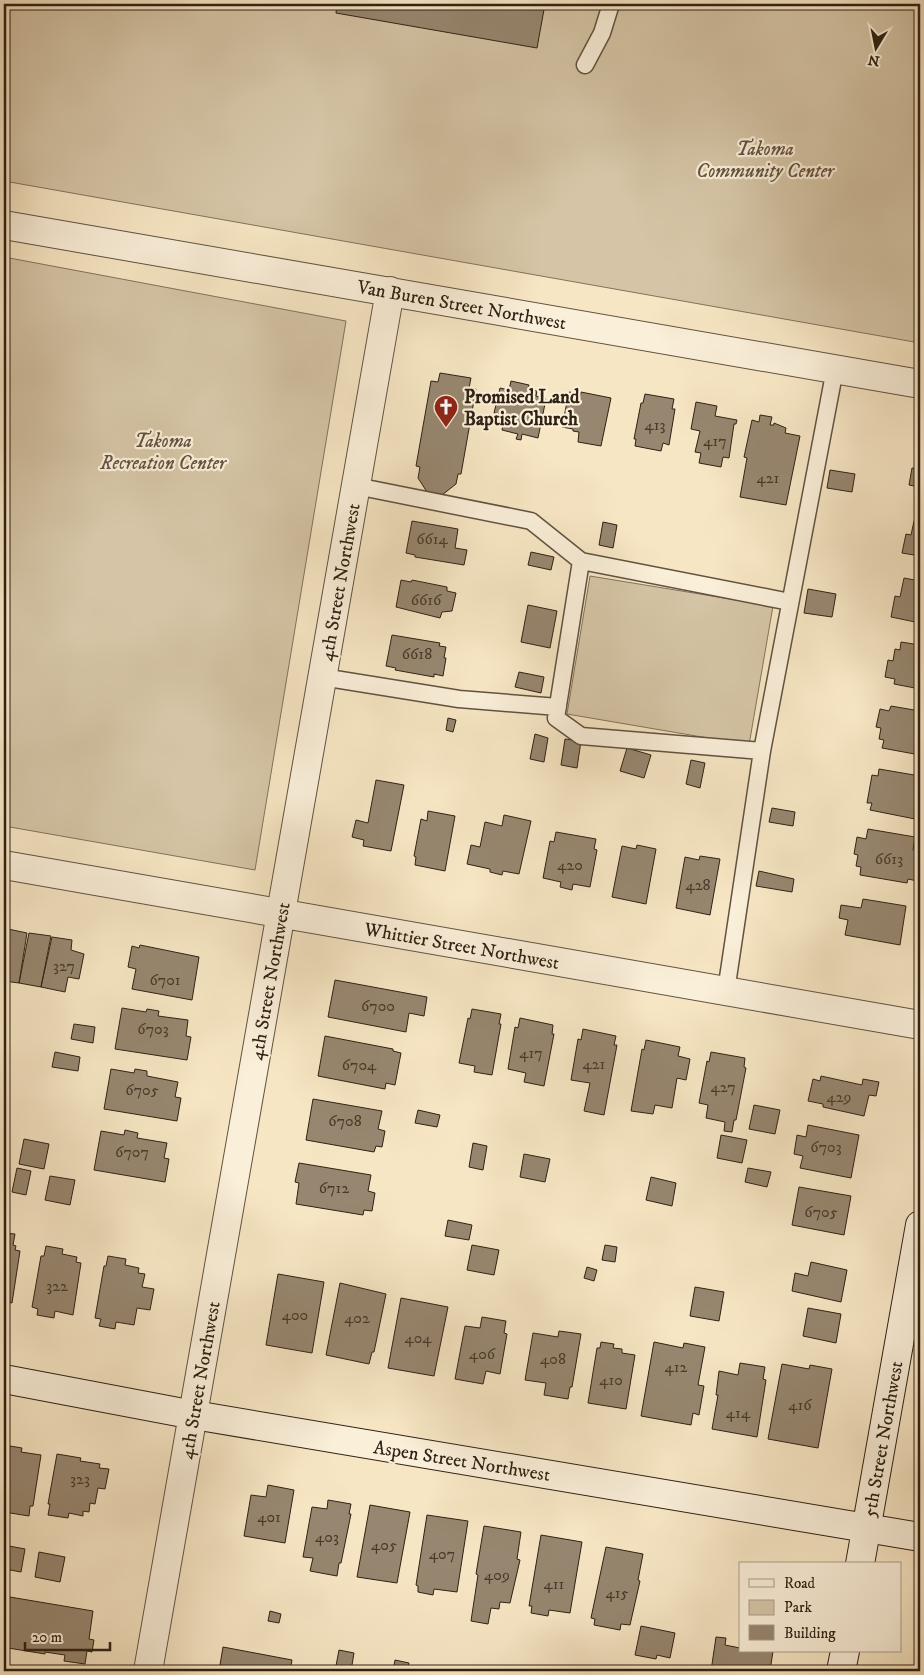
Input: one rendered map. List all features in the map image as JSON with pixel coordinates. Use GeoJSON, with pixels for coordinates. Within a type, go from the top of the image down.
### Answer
{"type":"FeatureCollection","features":[{"type":"Feature","properties":{"kind":"street","name":"Van Buren Street Northwest"},"geometry":{"type":"LineString","coordinates":[[4,225],[920,384]]}},
{"type":"Feature","properties":{"kind":"street","name":"4th Street Northwest"},"geometry":{"type":"LineString","coordinates":[[148,1671],[390,291]]}},
{"type":"Feature","properties":{"kind":"street","name":"Whittier Street Northwest"},"geometry":{"type":"LineString","coordinates":[[4,865],[920,1025]]}},
{"type":"Feature","properties":{"kind":"street","name":"5th Street Northwest"},"geometry":{"type":"LineString","coordinates":[[860,1562],[920,1225]]}},
{"type":"Feature","properties":{"kind":"street","name":"Aspen Street Northwest"},"geometry":{"type":"LineString","coordinates":[[4,1379],[194,1415],[920,1537]]}},
{"type":"Feature","properties":{"kind":"street"},"geometry":{"type":"LineString","coordinates":[[841,1671],[845,1652]]}},
{"type":"Feature","properties":{"kind":"lane"},"geometry":{"type":"LineString","coordinates":[[585,66],[602,33],[612,4]]}},
{"type":"Feature","properties":{"kind":"lane"},"geometry":{"type":"LineString","coordinates":[[726,991],[762,751],[835,369]]}},
{"type":"Feature","properties":{"kind":"lane"},"geometry":{"type":"LineString","coordinates":[[356,486],[531,521],[582,561],[790,602]]}},
{"type":"Feature","properties":{"kind":"lane"},"geometry":{"type":"LineString","coordinates":[[582,561],[556,718],[581,736],[762,751]]}},
{"type":"Feature","properties":{"kind":"lane"},"geometry":{"type":"LineString","coordinates":[[322,677],[459,699],[558,706]]}},
{"type":"Feature","properties":{"kind":"green space","name":"Takoma Community Center"},"geometry":{"type":"Polygon","coordinates":[[[4,4],[920,4],[920,343],[4,181],[4,4]]]}},
{"type":"Feature","properties":{"kind":"green space","name":"Takoma Recreation Center"},"geometry":{"type":"Polygon","coordinates":[[[4,257],[346,321],[255,870],[4,826],[4,257]]]}},
{"type":"Feature","properties":{"kind":"green space"},"geometry":{"type":"Polygon","coordinates":[[[590,576],[773,606],[749,745],[567,714],[590,576]]]}},
{"type":"Feature","properties":{"kind":"building"},"geometry":{"type":"Polygon","coordinates":[[[337,4],[545,4],[537,48],[336,13],[337,4]]]}},
{"type":"Feature","properties":{"kind":"building","name":"Promised Land Baptist Church"},"geometry":{"type":"Polygon","coordinates":[[[440,373],[471,378],[469,388],[476,389],[461,474],[458,474],[456,484],[442,495],[427,492],[418,478],[420,467],[416,466],[431,381],[438,382],[440,373]]]}},
{"type":"Feature","properties":{"kind":"building"},"geometry":{"type":"Polygon","coordinates":[[[511,381],[529,385],[528,389],[537,391],[536,396],[546,399],[538,438],[522,434],[521,440],[516,439],[518,434],[502,430],[505,415],[494,413],[500,388],[509,390],[511,381]]]}},
{"type":"Feature","properties":{"kind":"building"},"geometry":{"type":"Polygon","coordinates":[[[569,392],[581,394],[581,392],[611,398],[601,446],[578,442],[579,432],[562,427],[569,392]]]}},
{"type":"Feature","properties":{"kind":"building"},"geometry":{"type":"Polygon","coordinates":[[[645,394],[674,399],[672,409],[675,409],[669,445],[663,443],[661,451],[635,446],[636,439],[634,439],[641,403],[643,403],[645,394]]]}},
{"type":"Feature","properties":{"kind":"building"},"geometry":{"type":"Polygon","coordinates":[[[696,402],[717,406],[715,416],[737,420],[736,424],[734,424],[729,458],[723,457],[721,467],[699,463],[701,453],[695,452],[700,431],[691,429],[696,402]]]}},
{"type":"Feature","properties":{"kind":"building"},"geometry":{"type":"Polygon","coordinates":[[[760,415],[772,417],[770,425],[774,425],[774,423],[786,428],[785,433],[800,436],[786,505],[740,497],[747,458],[744,457],[752,420],[759,422],[760,415]]]}},
{"type":"Feature","properties":{"kind":"building"},"geometry":{"type":"Polygon","coordinates":[[[919,462],[920,492],[918,492],[919,487],[909,485],[912,468],[918,469],[919,462]]]}},
{"type":"Feature","properties":{"kind":"building"},"geometry":{"type":"Polygon","coordinates":[[[830,470],[855,474],[852,492],[827,488],[830,470]]]}},
{"type":"Feature","properties":{"kind":"building"},"geometry":{"type":"Polygon","coordinates":[[[920,515],[920,556],[902,553],[906,534],[911,535],[914,521],[919,522],[920,515]]]}},
{"type":"Feature","properties":{"kind":"building"},"geometry":{"type":"Polygon","coordinates":[[[412,521],[458,529],[455,548],[467,550],[464,565],[415,557],[415,555],[406,553],[412,521]]]}},
{"type":"Feature","properties":{"kind":"building"},"geometry":{"type":"Polygon","coordinates":[[[603,522],[617,525],[613,548],[599,545],[603,522]]]}},
{"type":"Feature","properties":{"kind":"building"},"geometry":{"type":"Polygon","coordinates":[[[531,552],[554,557],[551,570],[528,565],[531,552]]]}},
{"type":"Feature","properties":{"kind":"building"},"geometry":{"type":"Polygon","coordinates":[[[904,578],[920,581],[920,623],[891,617],[895,596],[900,597],[904,578]]]}},
{"type":"Feature","properties":{"kind":"building"},"geometry":{"type":"Polygon","coordinates":[[[401,580],[411,582],[412,580],[447,587],[447,591],[456,593],[452,611],[442,612],[440,618],[396,607],[401,580]]]}},
{"type":"Feature","properties":{"kind":"building"},"geometry":{"type":"Polygon","coordinates":[[[808,589],[836,594],[832,617],[804,613],[808,589]]]}},
{"type":"Feature","properties":{"kind":"building"},"geometry":{"type":"Polygon","coordinates":[[[528,605],[557,611],[550,648],[521,642],[528,605]]]}},
{"type":"Feature","properties":{"kind":"building"},"geometry":{"type":"Polygon","coordinates":[[[392,635],[440,643],[439,646],[446,647],[443,676],[434,674],[434,677],[395,670],[396,668],[386,666],[392,635]]]}},
{"type":"Feature","properties":{"kind":"building"},"geometry":{"type":"Polygon","coordinates":[[[901,642],[920,645],[920,689],[894,684],[895,679],[885,677],[888,660],[893,661],[895,649],[900,650],[901,642]]]}},
{"type":"Feature","properties":{"kind":"building"},"geometry":{"type":"Polygon","coordinates":[[[519,672],[544,677],[541,693],[515,687],[519,672]]]}},
{"type":"Feature","properties":{"kind":"building"},"geometry":{"type":"Polygon","coordinates":[[[891,706],[920,711],[920,755],[882,748],[884,740],[879,739],[881,728],[876,727],[880,709],[889,711],[891,706]]]}},
{"type":"Feature","properties":{"kind":"building"},"geometry":{"type":"Polygon","coordinates":[[[448,718],[456,720],[453,732],[446,730],[448,718]]]}},
{"type":"Feature","properties":{"kind":"building"},"geometry":{"type":"Polygon","coordinates":[[[535,734],[548,738],[544,762],[530,759],[535,734]]]}},
{"type":"Feature","properties":{"kind":"building"},"geometry":{"type":"Polygon","coordinates":[[[565,739],[581,741],[577,768],[561,765],[565,739]]]}},
{"type":"Feature","properties":{"kind":"building"},"geometry":{"type":"Polygon","coordinates":[[[627,748],[651,755],[644,778],[620,771],[627,748]]]}},
{"type":"Feature","properties":{"kind":"building"},"geometry":{"type":"Polygon","coordinates":[[[691,760],[705,763],[700,788],[686,784],[691,760]]]}},
{"type":"Feature","properties":{"kind":"building"},"geometry":{"type":"Polygon","coordinates":[[[879,769],[920,776],[920,792],[915,819],[870,810],[872,803],[867,803],[872,775],[878,776],[879,769]]]}},
{"type":"Feature","properties":{"kind":"building"},"geometry":{"type":"Polygon","coordinates":[[[376,780],[404,785],[391,851],[363,846],[364,840],[352,837],[356,820],[368,823],[376,780]]]}},
{"type":"Feature","properties":{"kind":"building"},"geometry":{"type":"Polygon","coordinates":[[[772,808],[795,812],[793,826],[769,822],[772,808]]]}},
{"type":"Feature","properties":{"kind":"building"},"geometry":{"type":"Polygon","coordinates":[[[428,811],[455,816],[445,871],[415,865],[416,857],[414,856],[421,819],[427,821],[428,811]]]}},
{"type":"Feature","properties":{"kind":"building"},"geometry":{"type":"Polygon","coordinates":[[[504,815],[531,821],[519,874],[503,871],[502,875],[490,872],[490,869],[467,864],[471,845],[480,847],[485,822],[502,826],[504,815]]]}},
{"type":"Feature","properties":{"kind":"building"},"geometry":{"type":"Polygon","coordinates":[[[868,829],[915,837],[913,850],[920,852],[917,881],[908,879],[907,883],[860,875],[861,867],[856,866],[858,855],[854,854],[857,837],[866,839],[868,829]]]}},
{"type":"Feature","properties":{"kind":"building"},"geometry":{"type":"Polygon","coordinates":[[[556,832],[596,839],[594,849],[597,850],[590,887],[573,884],[572,890],[560,887],[561,882],[543,878],[550,841],[554,842],[556,832]]]}},
{"type":"Feature","properties":{"kind":"building"},"geometry":{"type":"Polygon","coordinates":[[[637,845],[656,849],[646,904],[612,897],[622,846],[636,849],[637,845]]]}},
{"type":"Feature","properties":{"kind":"building"},"geometry":{"type":"Polygon","coordinates":[[[700,856],[720,859],[710,915],[676,908],[685,857],[699,860],[700,856]]]}},
{"type":"Feature","properties":{"kind":"building"},"geometry":{"type":"Polygon","coordinates":[[[759,871],[794,879],[792,892],[756,886],[759,871]]]}},
{"type":"Feature","properties":{"kind":"building"},"geometry":{"type":"Polygon","coordinates":[[[863,899],[906,906],[900,945],[845,935],[848,920],[839,918],[841,905],[861,908],[863,899]]]}},
{"type":"Feature","properties":{"kind":"building"},"geometry":{"type":"Polygon","coordinates":[[[8,929],[27,933],[19,983],[4,981],[4,938],[6,938],[8,929]]]}},
{"type":"Feature","properties":{"kind":"building"},"geometry":{"type":"Polygon","coordinates":[[[29,933],[51,936],[41,987],[19,983],[29,933]]]}},
{"type":"Feature","properties":{"kind":"building"},"geometry":{"type":"Polygon","coordinates":[[[52,937],[72,940],[71,950],[84,954],[79,979],[68,977],[65,992],[41,987],[52,937]]]}},
{"type":"Feature","properties":{"kind":"building"},"geometry":{"type":"Polygon","coordinates":[[[140,945],[199,957],[192,1000],[132,989],[136,969],[128,967],[132,946],[139,948],[140,945]]]}},
{"type":"Feature","properties":{"kind":"building"},"geometry":{"type":"Polygon","coordinates":[[[335,980],[427,997],[424,1016],[409,1013],[406,1032],[328,1017],[335,980]]]}},
{"type":"Feature","properties":{"kind":"building"},"geometry":{"type":"Polygon","coordinates":[[[122,1008],[146,1012],[147,1009],[159,1011],[158,1016],[188,1020],[186,1036],[191,1037],[187,1060],[115,1049],[122,1008]]]}},
{"type":"Feature","properties":{"kind":"building"},"geometry":{"type":"Polygon","coordinates":[[[472,1009],[501,1014],[492,1075],[474,1072],[475,1066],[459,1063],[468,1018],[470,1019],[472,1009]]]}},
{"type":"Feature","properties":{"kind":"building"},"geometry":{"type":"Polygon","coordinates":[[[520,1018],[553,1025],[552,1034],[554,1034],[544,1086],[524,1082],[526,1073],[508,1069],[515,1027],[518,1028],[520,1018]]]}},
{"type":"Feature","properties":{"kind":"building"},"geometry":{"type":"Polygon","coordinates":[[[74,1024],[95,1027],[93,1043],[71,1039],[74,1024]]]}},
{"type":"Feature","properties":{"kind":"building"},"geometry":{"type":"Polygon","coordinates":[[[583,1029],[616,1036],[614,1045],[617,1045],[604,1115],[584,1111],[590,1083],[571,1080],[578,1039],[581,1040],[583,1029]]]}},
{"type":"Feature","properties":{"kind":"building"},"geometry":{"type":"Polygon","coordinates":[[[325,1036],[393,1049],[393,1051],[401,1053],[395,1085],[386,1083],[385,1089],[318,1076],[325,1036]]]}},
{"type":"Feature","properties":{"kind":"building"},"geometry":{"type":"Polygon","coordinates":[[[646,1040],[680,1047],[678,1056],[690,1059],[686,1080],[677,1078],[672,1108],[655,1105],[653,1114],[631,1111],[642,1049],[644,1050],[646,1040]]]}},
{"type":"Feature","properties":{"kind":"building"},"geometry":{"type":"Polygon","coordinates":[[[55,1052],[80,1057],[78,1071],[52,1067],[55,1052]]]}},
{"type":"Feature","properties":{"kind":"building"},"geometry":{"type":"Polygon","coordinates":[[[711,1052],[745,1058],[744,1067],[746,1068],[732,1132],[724,1131],[725,1122],[706,1118],[708,1105],[699,1103],[707,1061],[709,1062],[711,1052]]]}},
{"type":"Feature","properties":{"kind":"building"},"geometry":{"type":"Polygon","coordinates":[[[111,1069],[134,1073],[135,1069],[147,1071],[147,1076],[178,1082],[175,1097],[181,1098],[177,1121],[104,1109],[111,1069]]]}},
{"type":"Feature","properties":{"kind":"building"},"geometry":{"type":"Polygon","coordinates":[[[821,1076],[862,1085],[863,1079],[879,1082],[876,1096],[869,1095],[864,1116],[823,1107],[823,1104],[808,1101],[813,1079],[820,1081],[821,1076]]]}},
{"type":"Feature","properties":{"kind":"building"},"geometry":{"type":"Polygon","coordinates":[[[313,1099],[382,1111],[378,1129],[385,1131],[382,1147],[376,1146],[374,1152],[306,1140],[313,1099]]]}},
{"type":"Feature","properties":{"kind":"building"},"geometry":{"type":"Polygon","coordinates":[[[754,1105],[780,1110],[775,1134],[749,1129],[754,1105]]]}},
{"type":"Feature","properties":{"kind":"building"},"geometry":{"type":"Polygon","coordinates":[[[418,1110],[440,1115],[437,1127],[415,1123],[418,1110]]]}},
{"type":"Feature","properties":{"kind":"building"},"geometry":{"type":"Polygon","coordinates":[[[808,1125],[859,1135],[851,1178],[800,1168],[803,1156],[794,1154],[797,1135],[806,1137],[808,1125]]]}},
{"type":"Feature","properties":{"kind":"building"},"geometry":{"type":"Polygon","coordinates":[[[125,1130],[138,1133],[137,1138],[167,1143],[164,1158],[169,1159],[165,1182],[94,1170],[101,1131],[124,1135],[125,1130]]]}},
{"type":"Feature","properties":{"kind":"building"},"geometry":{"type":"Polygon","coordinates":[[[721,1135],[747,1140],[742,1163],[717,1158],[721,1135]]]}},
{"type":"Feature","properties":{"kind":"building"},"geometry":{"type":"Polygon","coordinates":[[[24,1139],[49,1144],[44,1169],[19,1164],[24,1139]]]}},
{"type":"Feature","properties":{"kind":"building"},"geometry":{"type":"Polygon","coordinates":[[[473,1143],[487,1146],[483,1170],[469,1167],[473,1143]]]}},
{"type":"Feature","properties":{"kind":"building"},"geometry":{"type":"Polygon","coordinates":[[[524,1154],[550,1159],[545,1182],[520,1177],[524,1154]]]}},
{"type":"Feature","properties":{"kind":"building"},"geometry":{"type":"Polygon","coordinates":[[[299,1163],[371,1175],[368,1191],[375,1193],[372,1211],[364,1210],[363,1215],[296,1204],[299,1183],[295,1182],[299,1163]]]}},
{"type":"Feature","properties":{"kind":"building"},"geometry":{"type":"Polygon","coordinates":[[[17,1168],[31,1171],[26,1195],[12,1192],[17,1168]]]}},
{"type":"Feature","properties":{"kind":"building"},"geometry":{"type":"Polygon","coordinates":[[[748,1168],[771,1172],[767,1187],[745,1182],[748,1168]]]}},
{"type":"Feature","properties":{"kind":"building"},"geometry":{"type":"Polygon","coordinates":[[[50,1176],[75,1180],[70,1205],[45,1200],[50,1176]]]}},
{"type":"Feature","properties":{"kind":"building"},"geometry":{"type":"Polygon","coordinates":[[[651,1177],[676,1183],[672,1206],[646,1200],[651,1177]]]}},
{"type":"Feature","properties":{"kind":"building"},"geometry":{"type":"Polygon","coordinates":[[[799,1187],[851,1196],[844,1235],[792,1225],[799,1187]]]}},
{"type":"Feature","properties":{"kind":"building"},"geometry":{"type":"Polygon","coordinates":[[[448,1220],[472,1225],[469,1240],[445,1236],[448,1220]]]}},
{"type":"Feature","properties":{"kind":"building"},"geometry":{"type":"Polygon","coordinates":[[[4,1233],[15,1234],[13,1245],[16,1246],[15,1250],[20,1251],[12,1303],[4,1301],[4,1233]]]}},
{"type":"Feature","properties":{"kind":"building"},"geometry":{"type":"Polygon","coordinates":[[[472,1245],[499,1250],[494,1275],[467,1270],[472,1245]]]}},
{"type":"Feature","properties":{"kind":"building"},"geometry":{"type":"Polygon","coordinates":[[[605,1245],[617,1247],[615,1262],[602,1260],[605,1245]]]}},
{"type":"Feature","properties":{"kind":"building"},"geometry":{"type":"Polygon","coordinates":[[[46,1246],[63,1249],[62,1254],[77,1257],[76,1262],[81,1263],[73,1315],[55,1311],[54,1318],[37,1315],[38,1309],[32,1307],[41,1256],[44,1256],[46,1246]]]}},
{"type":"Feature","properties":{"kind":"building"},"geometry":{"type":"Polygon","coordinates":[[[108,1256],[126,1259],[125,1265],[139,1268],[138,1273],[145,1274],[142,1287],[154,1289],[150,1310],[137,1308],[134,1325],[116,1322],[115,1329],[99,1326],[101,1319],[95,1318],[104,1266],[106,1266],[108,1256]]]}},
{"type":"Feature","properties":{"kind":"building"},"geometry":{"type":"Polygon","coordinates":[[[811,1262],[847,1270],[841,1302],[792,1291],[795,1273],[808,1276],[811,1262]]]}},
{"type":"Feature","properties":{"kind":"building"},"geometry":{"type":"Polygon","coordinates":[[[587,1267],[597,1270],[594,1281],[584,1278],[587,1267]]]}},
{"type":"Feature","properties":{"kind":"building"},"geometry":{"type":"Polygon","coordinates":[[[278,1274],[324,1282],[312,1353],[266,1345],[278,1274]]]}},
{"type":"Feature","properties":{"kind":"building"},"geometry":{"type":"Polygon","coordinates":[[[340,1283],[386,1294],[374,1352],[372,1352],[369,1364],[326,1355],[340,1283]]]}},
{"type":"Feature","properties":{"kind":"building"},"geometry":{"type":"Polygon","coordinates":[[[695,1287],[724,1292],[719,1321],[690,1316],[695,1287]]]}},
{"type":"Feature","properties":{"kind":"building"},"geometry":{"type":"Polygon","coordinates":[[[401,1298],[448,1307],[434,1376],[388,1368],[401,1298]]]}},
{"type":"Feature","properties":{"kind":"building"},"geometry":{"type":"Polygon","coordinates":[[[808,1308],[841,1314],[836,1343],[803,1336],[808,1308]]]}},
{"type":"Feature","properties":{"kind":"building"},"geometry":{"type":"Polygon","coordinates":[[[482,1317],[506,1321],[504,1333],[507,1334],[500,1374],[486,1371],[483,1384],[455,1379],[465,1326],[480,1328],[482,1317]]]}},
{"type":"Feature","properties":{"kind":"building"},"geometry":{"type":"Polygon","coordinates":[[[559,1331],[581,1334],[572,1387],[570,1387],[568,1399],[544,1395],[546,1383],[525,1380],[533,1333],[558,1337],[559,1331]]]}},
{"type":"Feature","properties":{"kind":"building"},"geometry":{"type":"Polygon","coordinates":[[[601,1342],[614,1344],[613,1348],[622,1349],[622,1353],[635,1355],[626,1409],[588,1403],[597,1348],[600,1348],[601,1342]]]}},
{"type":"Feature","properties":{"kind":"building"},"geometry":{"type":"Polygon","coordinates":[[[654,1342],[683,1348],[684,1343],[705,1347],[698,1385],[704,1386],[699,1415],[693,1413],[691,1425],[641,1416],[654,1342]]]}},
{"type":"Feature","properties":{"kind":"building"},"geometry":{"type":"Polygon","coordinates":[[[740,1363],[765,1367],[763,1379],[766,1380],[757,1437],[712,1429],[718,1395],[716,1395],[719,1371],[738,1375],[740,1363]]]}},
{"type":"Feature","properties":{"kind":"building"},"geometry":{"type":"Polygon","coordinates":[[[782,1364],[809,1369],[810,1365],[832,1369],[818,1448],[768,1439],[782,1364]]]}},
{"type":"Feature","properties":{"kind":"building"},"geometry":{"type":"Polygon","coordinates":[[[4,1445],[22,1448],[21,1452],[41,1455],[33,1506],[30,1506],[29,1516],[4,1512],[4,1445]]]}},
{"type":"Feature","properties":{"kind":"building"},"geometry":{"type":"Polygon","coordinates":[[[57,1454],[81,1458],[80,1461],[100,1464],[99,1468],[109,1469],[105,1489],[98,1488],[95,1504],[90,1503],[89,1512],[83,1511],[83,1516],[69,1513],[68,1518],[48,1515],[50,1504],[48,1504],[57,1454]]]}},
{"type":"Feature","properties":{"kind":"building"},"geometry":{"type":"Polygon","coordinates":[[[268,1485],[294,1490],[285,1543],[244,1536],[251,1495],[266,1497],[268,1485]]]}},
{"type":"Feature","properties":{"kind":"building"},"geometry":{"type":"Polygon","coordinates":[[[328,1500],[351,1504],[349,1514],[351,1514],[337,1576],[310,1571],[313,1558],[303,1557],[312,1507],[327,1509],[328,1500]]]}},
{"type":"Feature","properties":{"kind":"building"},"geometry":{"type":"Polygon","coordinates":[[[370,1505],[410,1512],[397,1583],[357,1577],[370,1505]]]}},
{"type":"Feature","properties":{"kind":"building"},"geometry":{"type":"Polygon","coordinates":[[[427,1515],[468,1521],[457,1592],[434,1589],[433,1595],[418,1592],[418,1586],[416,1585],[427,1515]]]}},
{"type":"Feature","properties":{"kind":"building"},"geometry":{"type":"Polygon","coordinates":[[[484,1526],[521,1532],[517,1559],[520,1560],[510,1603],[500,1602],[499,1609],[491,1608],[488,1624],[471,1621],[484,1526]]]}},
{"type":"Feature","properties":{"kind":"building"},"geometry":{"type":"Polygon","coordinates":[[[541,1535],[582,1542],[570,1613],[549,1610],[548,1616],[531,1613],[532,1606],[529,1606],[541,1535]]]}},
{"type":"Feature","properties":{"kind":"building"},"geometry":{"type":"Polygon","coordinates":[[[9,1546],[25,1549],[21,1572],[5,1569],[9,1546]]]}},
{"type":"Feature","properties":{"kind":"building"},"geometry":{"type":"Polygon","coordinates":[[[606,1547],[643,1554],[638,1580],[640,1581],[630,1625],[621,1624],[620,1630],[594,1625],[595,1619],[591,1618],[606,1547]]]}},
{"type":"Feature","properties":{"kind":"building"},"geometry":{"type":"Polygon","coordinates":[[[39,1552],[65,1557],[60,1582],[35,1577],[39,1552]]]}},
{"type":"Feature","properties":{"kind":"building"},"geometry":{"type":"Polygon","coordinates":[[[4,1596],[93,1611],[89,1639],[94,1640],[92,1652],[87,1651],[85,1664],[64,1661],[65,1655],[8,1648],[8,1645],[4,1644],[4,1596]]]}},
{"type":"Feature","properties":{"kind":"building"},"geometry":{"type":"Polygon","coordinates":[[[270,1611],[281,1614],[279,1623],[268,1621],[270,1611]]]}},
{"type":"Feature","properties":{"kind":"building"},"geometry":{"type":"Polygon","coordinates":[[[641,1626],[675,1633],[670,1658],[657,1655],[656,1659],[635,1655],[641,1626]]]}},
{"type":"Feature","properties":{"kind":"building"},"geometry":{"type":"Polygon","coordinates":[[[716,1637],[726,1638],[725,1645],[739,1648],[739,1652],[773,1652],[770,1671],[711,1671],[716,1637]]]}},
{"type":"Feature","properties":{"kind":"building"},"geometry":{"type":"Polygon","coordinates":[[[223,1647],[292,1660],[290,1671],[219,1671],[223,1647]]]}},
{"type":"Feature","properties":{"kind":"building"},"geometry":{"type":"Polygon","coordinates":[[[339,1650],[354,1653],[351,1671],[335,1671],[339,1650]]]}},
{"type":"Feature","properties":{"kind":"building"},"geometry":{"type":"Polygon","coordinates":[[[395,1660],[409,1663],[407,1671],[393,1671],[395,1660]]]}},
{"type":"Feature","properties":{"kind":"place","name":"Promised Land Baptist Church"},"geometry":{"type":"Point","coordinates":[446,428]}}]}
